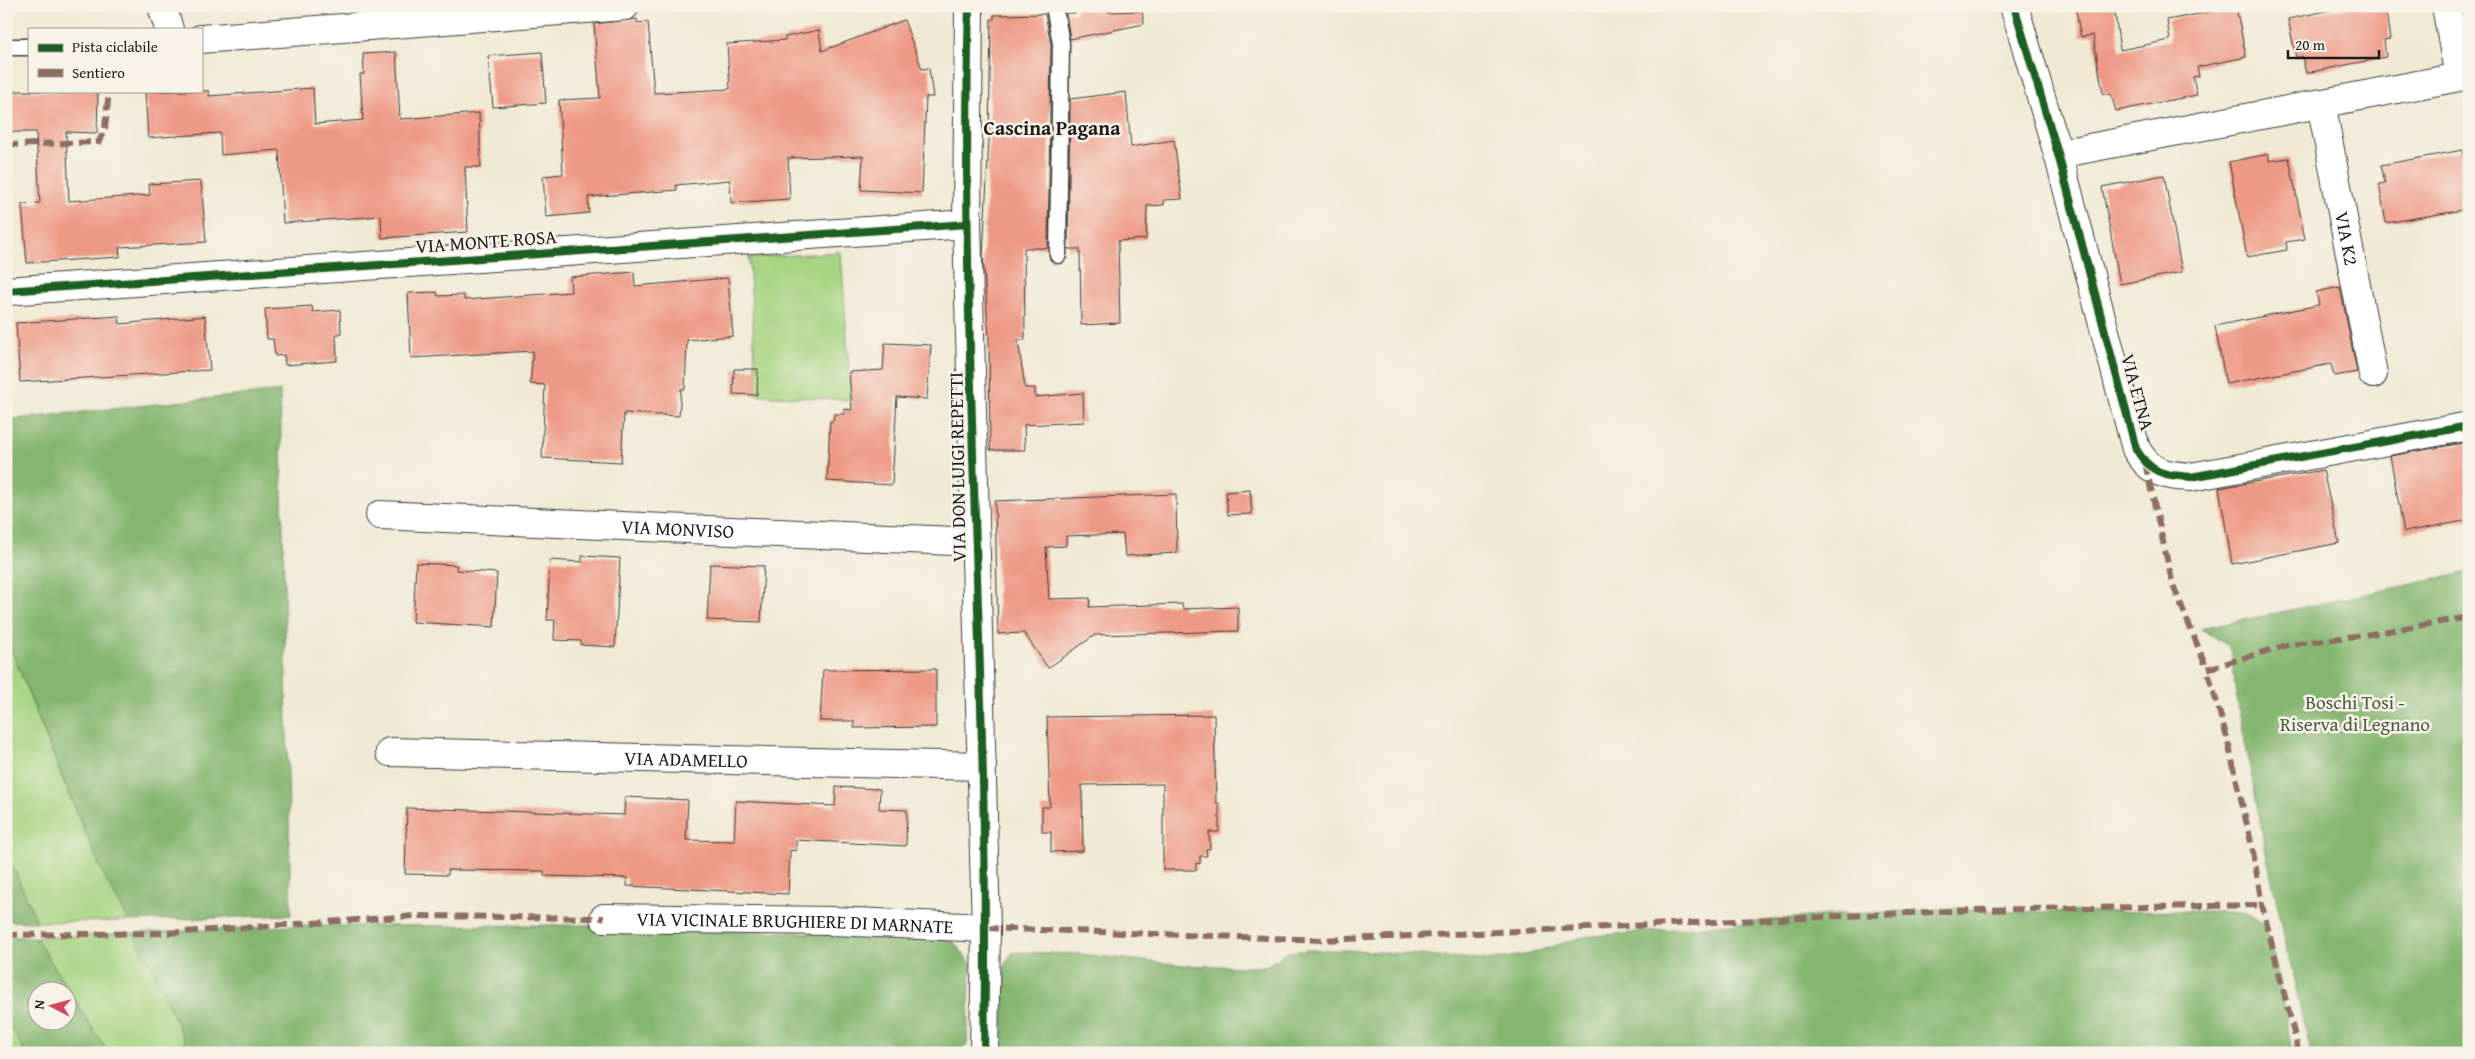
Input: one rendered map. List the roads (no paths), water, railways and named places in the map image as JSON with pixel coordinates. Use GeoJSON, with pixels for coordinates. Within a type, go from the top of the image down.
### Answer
{"type":"FeatureCollection","features":[{"type":"Feature","properties":{"kind":"street"},"geometry":{"type":"LineString","coordinates":[[162,6],[169,28]]}},
{"type":"Feature","properties":{"kind":"street"},"geometry":{"type":"LineString","coordinates":[[202,39],[625,6]]}},
{"type":"Feature","properties":{"kind":"street","name":"VIA DON LUIGI REPETTI"},"geometry":{"type":"LineString","coordinates":[[969,6],[967,224],[986,928],[984,1053]]}},
{"type":"Feature","properties":{"kind":"street","name":"VIA ETNA"},"geometry":{"type":"LineString","coordinates":[[2014,6],[2058,154],[2136,448],[2144,464],[2164,475],[2191,477],[2469,426]]}},
{"type":"Feature","properties":{"kind":"street"},"geometry":{"type":"LineString","coordinates":[[2058,154],[2459,76],[2446,6]]}},
{"type":"Feature","properties":{"kind":"street","name":"VIA K2"},"geometry":{"type":"LineString","coordinates":[[2320,103],[2373,374]]}},
{"type":"Feature","properties":{"kind":"street","name":"VIA MONTE ROSA"},"geometry":{"type":"LineString","coordinates":[[6,290],[967,224]]}},
{"type":"Feature","properties":{"kind":"street","name":"VIA MONVISO"},"geometry":{"type":"LineString","coordinates":[[380,515],[975,542]]}},
{"type":"Feature","properties":{"kind":"street","name":"VIA ADAMELLO"},"geometry":{"type":"LineString","coordinates":[[390,752],[982,766]]}},
{"type":"Feature","properties":{"kind":"street","name":"VIA VICINALE BRUGHIERE DI MARNATE"},"geometry":{"type":"LineString","coordinates":[[604,918],[824,921],[986,928]]}},
{"type":"Feature","properties":{"kind":"lane"},"geometry":{"type":"LineString","coordinates":[[1054,6],[1061,43],[1058,255]]}},
{"type":"Feature","properties":{"kind":"lane"},"geometry":{"type":"LineString","coordinates":[[6,46],[28,47]]}},
{"type":"Feature","properties":{"kind":"district","name":"Cascina Pagana"},"geometry":{"type":"Point","coordinates":[1052,127]}},
{"type":"Feature","properties":{"kind":"park label","name":"Boschi Tosi - Riserva di Legnano"},"geometry":{"type":"Point","coordinates":[2355,713]}}]}
